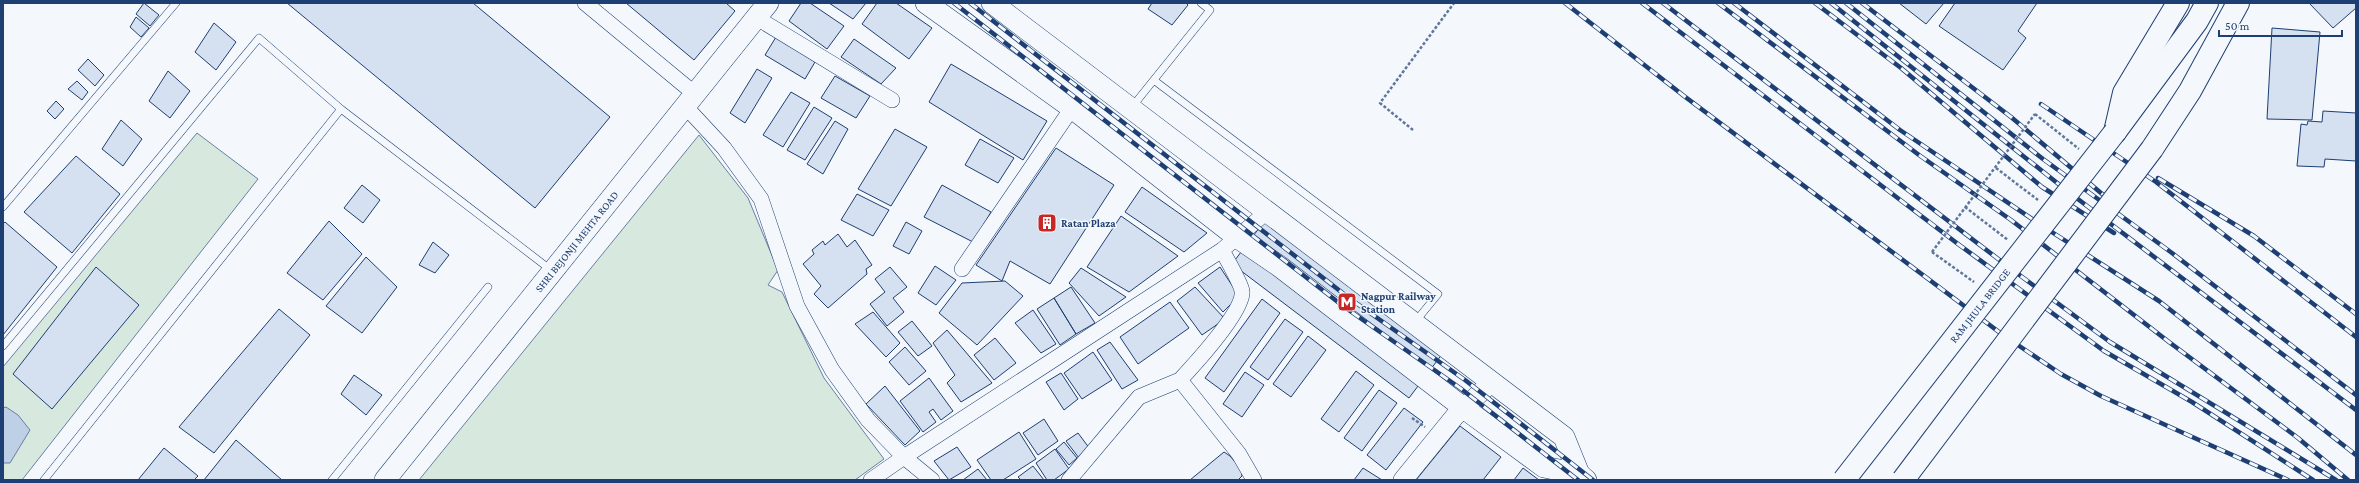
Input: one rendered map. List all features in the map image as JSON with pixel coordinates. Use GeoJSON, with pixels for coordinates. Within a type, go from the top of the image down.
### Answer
{"type":"FeatureCollection","features":[{"type":"Feature","properties":{"kind":"main road"},"geometry":{"type":"LineString","coordinates":[[926,3],[1072,108],[1230,244],[1279,266],[1544,468],[1583,477]]}},
{"type":"Feature","properties":{"kind":"main road"},"geometry":{"type":"LineString","coordinates":[[992,3],[1564,437],[1583,477]]}},
{"type":"Feature","properties":{"kind":"main road"},"geometry":{"type":"LineString","coordinates":[[2115,132],[2124,93],[2178,3]]}},
{"type":"Feature","properties":{"kind":"main road","name":"RAM JHULA BRIDGE"},"geometry":{"type":"LineString","coordinates":[[1844,480],[2115,132],[2197,21],[2207,3]]}},
{"type":"Feature","properties":{"kind":"main road"},"geometry":{"type":"LineString","coordinates":[[1903,480],[2152,149],[2190,91],[2238,3]]}},
{"type":"Feature","properties":{"kind":"main road","name":"SHRI BEJONJI MEHTA ROAD"},"geometry":{"type":"LineString","coordinates":[[385,480],[762,10]]}},
{"type":"Feature","properties":{"kind":"street"},"geometry":{"type":"LineString","coordinates":[[585,3],[690,100],[761,199],[800,312],[832,370],[868,420],[904,457],[932,480]]}},
{"type":"Feature","properties":{"kind":"street"},"geometry":{"type":"LineString","coordinates":[[762,10],[892,100]]}},
{"type":"Feature","properties":{"kind":"street"},"geometry":{"type":"LineString","coordinates":[[962,269],[1072,108]]}},
{"type":"Feature","properties":{"kind":"street"},"geometry":{"type":"LineString","coordinates":[[871,480],[1230,244],[1268,211]]}},
{"type":"Feature","properties":{"kind":"street"},"geometry":{"type":"LineString","coordinates":[[1069,480],[1139,397],[1180,380],[1207,350],[1234,313],[1240,301],[1242,291],[1230,244]]}},
{"type":"Feature","properties":{"kind":"street"},"geometry":{"type":"LineString","coordinates":[[1180,380],[1239,454],[1254,480]]}},
{"type":"Feature","properties":{"kind":"street"},"geometry":{"type":"LineString","coordinates":[[1403,480],[1455,416],[1465,409],[1492,382]]}},
{"type":"Feature","properties":{"kind":"lane"},"geometry":{"type":"LineString","coordinates":[[3,207],[176,3]]}},
{"type":"Feature","properties":{"kind":"lane"},"geometry":{"type":"LineString","coordinates":[[1131,108],[1155,81],[1210,10],[1201,3]]}},
{"type":"Feature","properties":{"kind":"lane"},"geometry":{"type":"LineString","coordinates":[[3,346],[260,38],[341,109],[553,271]]}},
{"type":"Feature","properties":{"kind":"lane"},"geometry":{"type":"LineString","coordinates":[[1155,81],[1438,294],[1414,323]]}},
{"type":"Feature","properties":{"kind":"lane"},"geometry":{"type":"LineString","coordinates":[[44,480],[341,109]]}},
{"type":"Feature","properties":{"kind":"lane"},"geometry":{"type":"LineString","coordinates":[[332,480],[488,287]]}},
{"type":"Feature","properties":{"kind":"path"},"geometry":{"type":"LineString","coordinates":[[1413,130],[1380,103],[1454,3]]}},
{"type":"Feature","properties":{"kind":"path"},"geometry":{"type":"LineString","coordinates":[[1980,287],[1932,252],[2035,114],[2084,153]]}},
{"type":"Feature","properties":{"kind":"path"},"geometry":{"type":"LineString","coordinates":[[1996,168],[2039,201]]}},
{"type":"Feature","properties":{"kind":"path"},"geometry":{"type":"LineString","coordinates":[[1965,207],[2013,243]]}},
{"type":"Feature","properties":{"kind":"shaded area"},"geometry":{"type":"Polygon","coordinates":[[[197,133],[258,179],[22,480],[3,480],[3,367],[197,133]]]}},
{"type":"Feature","properties":{"kind":"shaded area"},"geometry":{"type":"Polygon","coordinates":[[[699,135],[748,198],[778,270],[768,285],[782,292],[824,378],[884,459],[855,480],[419,480],[699,135]]]}},
{"type":"Feature","properties":{"kind":"water"},"geometry":{"type":"Polygon","coordinates":[[[6,407],[18,415],[30,430],[10,463],[3,463],[3,408],[6,407]]]}},
{"type":"Feature","properties":{"kind":"building"},"geometry":{"type":"Polygon","coordinates":[[[144,3],[159,15],[150,26],[136,14],[144,3]]]}},
{"type":"Feature","properties":{"kind":"building"},"geometry":{"type":"Polygon","coordinates":[[[287,3],[473,3],[610,117],[535,208],[287,3]]]}},
{"type":"Feature","properties":{"kind":"building"},"geometry":{"type":"Polygon","coordinates":[[[626,3],[726,3],[735,11],[694,60],[626,3]]]}},
{"type":"Feature","properties":{"kind":"building"},"geometry":{"type":"Polygon","coordinates":[[[801,3],[810,3],[844,26],[827,49],[789,21],[801,3]]]}},
{"type":"Feature","properties":{"kind":"building"},"geometry":{"type":"Polygon","coordinates":[[[829,3],[866,3],[853,19],[829,3]]]}},
{"type":"Feature","properties":{"kind":"building"},"geometry":{"type":"Polygon","coordinates":[[[877,3],[896,3],[932,28],[909,59],[862,24],[877,3]]]}},
{"type":"Feature","properties":{"kind":"building"},"geometry":{"type":"Polygon","coordinates":[[[1152,3],[1186,3],[1188,5],[1172,25],[1148,9],[1152,3]]]}},
{"type":"Feature","properties":{"kind":"building"},"geometry":{"type":"Polygon","coordinates":[[[1899,3],[1944,3],[1926,24],[1899,3]]]}},
{"type":"Feature","properties":{"kind":"building"},"geometry":{"type":"Polygon","coordinates":[[[1955,3],[2037,3],[2018,31],[2026,38],[2003,70],[1939,26],[1955,3]]]}},
{"type":"Feature","properties":{"kind":"building"},"geometry":{"type":"Polygon","coordinates":[[[2309,3],[2356,3],[2356,8],[2333,28],[2309,3]]]}},
{"type":"Feature","properties":{"kind":"building"},"geometry":{"type":"Polygon","coordinates":[[[136,17],[149,28],[141,37],[130,27],[136,17]]]}},
{"type":"Feature","properties":{"kind":"building"},"geometry":{"type":"Polygon","coordinates":[[[214,23],[236,42],[216,70],[195,52],[214,23]]]}},
{"type":"Feature","properties":{"kind":"building"},"geometry":{"type":"Polygon","coordinates":[[[2272,28],[2320,32],[2312,120],[2267,119],[2272,28]]]}},
{"type":"Feature","properties":{"kind":"building"},"geometry":{"type":"Polygon","coordinates":[[[776,37],[815,62],[805,79],[765,55],[776,37]]]}},
{"type":"Feature","properties":{"kind":"building"},"geometry":{"type":"Polygon","coordinates":[[[854,39],[896,68],[881,84],[841,57],[854,39]]]}},
{"type":"Feature","properties":{"kind":"building"},"geometry":{"type":"Polygon","coordinates":[[[88,59],[104,75],[95,86],[78,70],[88,59]]]}},
{"type":"Feature","properties":{"kind":"building"},"geometry":{"type":"Polygon","coordinates":[[[951,64],[1047,121],[1023,160],[929,102],[951,64]]]}},
{"type":"Feature","properties":{"kind":"building"},"geometry":{"type":"Polygon","coordinates":[[[757,69],[772,78],[745,123],[730,113],[757,69]]]}},
{"type":"Feature","properties":{"kind":"building"},"geometry":{"type":"Polygon","coordinates":[[[168,71],[190,91],[170,118],[149,101],[168,71]]]}},
{"type":"Feature","properties":{"kind":"building"},"geometry":{"type":"Polygon","coordinates":[[[835,76],[870,96],[856,118],[821,98],[835,76]]]}},
{"type":"Feature","properties":{"kind":"building"},"geometry":{"type":"Polygon","coordinates":[[[77,81],[88,92],[82,100],[68,89],[77,81]]]}},
{"type":"Feature","properties":{"kind":"building"},"geometry":{"type":"Polygon","coordinates":[[[791,92],[810,103],[783,147],[763,135],[791,92]]]}},
{"type":"Feature","properties":{"kind":"building"},"geometry":{"type":"Polygon","coordinates":[[[56,101],[64,109],[55,119],[47,111],[56,101]]]}},
{"type":"Feature","properties":{"kind":"building"},"geometry":{"type":"Polygon","coordinates":[[[814,107],[832,118],[805,160],[787,150],[814,107]]]}},
{"type":"Feature","properties":{"kind":"building"},"geometry":{"type":"Polygon","coordinates":[[[2323,111],[2356,113],[2356,161],[2325,159],[2324,167],[2297,166],[2301,124],[2307,125],[2308,121],[2322,122],[2323,111]]]}},
{"type":"Feature","properties":{"kind":"building"},"geometry":{"type":"Polygon","coordinates":[[[121,120],[142,139],[123,166],[102,149],[121,120]]]}},
{"type":"Feature","properties":{"kind":"building"},"geometry":{"type":"Polygon","coordinates":[[[835,121],[848,129],[823,174],[807,164],[835,121]]]}},
{"type":"Feature","properties":{"kind":"building"},"geometry":{"type":"Polygon","coordinates":[[[895,129],[927,147],[891,206],[858,189],[895,129]]]}},
{"type":"Feature","properties":{"kind":"building"},"geometry":{"type":"Polygon","coordinates":[[[980,139],[1014,158],[998,183],[965,165],[980,139]]]}},
{"type":"Feature","properties":{"kind":"building","name":"Ratan Plaza"},"geometry":{"type":"Polygon","coordinates":[[[1056,148],[1114,185],[1050,284],[1010,261],[1002,281],[976,265],[1056,148]]]}},
{"type":"Feature","properties":{"kind":"building"},"geometry":{"type":"Polygon","coordinates":[[[76,156],[120,194],[72,253],[24,212],[76,156]]]}},
{"type":"Feature","properties":{"kind":"building"},"geometry":{"type":"Polygon","coordinates":[[[362,185],[380,200],[363,223],[344,208],[362,185]]]}},
{"type":"Feature","properties":{"kind":"building"},"geometry":{"type":"Polygon","coordinates":[[[942,185],[991,212],[973,242],[924,217],[942,185]]]}},
{"type":"Feature","properties":{"kind":"building"},"geometry":{"type":"Polygon","coordinates":[[[1142,187],[1207,233],[1184,252],[1125,212],[1142,187]]]}},
{"type":"Feature","properties":{"kind":"building"},"geometry":{"type":"Polygon","coordinates":[[[857,194],[889,210],[873,236],[841,220],[857,194]]]}},
{"type":"Feature","properties":{"kind":"building"},"geometry":{"type":"Polygon","coordinates":[[[1272,211],[1449,345],[1409,398],[1232,264],[1272,211]]]}},
{"type":"Feature","properties":{"kind":"building"},"geometry":{"type":"Polygon","coordinates":[[[1121,216],[1178,256],[1129,292],[1087,267],[1121,216]]]}},
{"type":"Feature","properties":{"kind":"building"},"geometry":{"type":"Polygon","coordinates":[[[329,221],[362,254],[323,300],[287,273],[329,221]]]}},
{"type":"Feature","properties":{"kind":"building"},"geometry":{"type":"Polygon","coordinates":[[[5,222],[57,267],[3,335],[3,224],[5,222]]]}},
{"type":"Feature","properties":{"kind":"building"},"geometry":{"type":"Polygon","coordinates":[[[906,222],[922,231],[909,254],[893,246],[906,222]]]}},
{"type":"Feature","properties":{"kind":"building"},"geometry":{"type":"Polygon","coordinates":[[[838,234],[847,247],[855,240],[872,265],[866,269],[867,274],[828,308],[814,294],[821,286],[803,264],[814,254],[812,250],[823,241],[825,245],[838,234]]]}},
{"type":"Feature","properties":{"kind":"building"},"geometry":{"type":"Polygon","coordinates":[[[433,242],[449,255],[435,273],[419,265],[433,242]]]}},
{"type":"Feature","properties":{"kind":"building"},"geometry":{"type":"Polygon","coordinates":[[[366,257],[397,287],[362,333],[326,306],[366,257]]]}},
{"type":"Feature","properties":{"kind":"building"},"geometry":{"type":"Polygon","coordinates":[[[935,266],[956,280],[936,305],[918,293],[935,266]]]}},
{"type":"Feature","properties":{"kind":"building"},"geometry":{"type":"Polygon","coordinates":[[[96,267],[139,305],[52,409],[13,374],[96,267]]]}},
{"type":"Feature","properties":{"kind":"building"},"geometry":{"type":"Polygon","coordinates":[[[890,267],[907,287],[893,298],[904,312],[887,326],[870,304],[885,292],[875,279],[890,267]]]}},
{"type":"Feature","properties":{"kind":"building"},"geometry":{"type":"Polygon","coordinates":[[[1220,267],[1239,296],[1223,312],[1198,283],[1220,267]]]}},
{"type":"Feature","properties":{"kind":"building"},"geometry":{"type":"Polygon","coordinates":[[[1081,268],[1126,297],[1099,316],[1069,283],[1081,268]]]}},
{"type":"Feature","properties":{"kind":"building"},"geometry":{"type":"Polygon","coordinates":[[[1005,281],[1023,296],[977,345],[939,313],[962,283],[1005,281]]]}},
{"type":"Feature","properties":{"kind":"building"},"geometry":{"type":"Polygon","coordinates":[[[1071,287],[1095,323],[1076,334],[1054,298],[1071,287]]]}},
{"type":"Feature","properties":{"kind":"building"},"geometry":{"type":"Polygon","coordinates":[[[1195,287],[1225,319],[1202,335],[1177,301],[1195,287]]]}},
{"type":"Feature","properties":{"kind":"building"},"geometry":{"type":"Polygon","coordinates":[[[1054,298],[1076,334],[1060,345],[1037,309],[1054,298]]]}},
{"type":"Feature","properties":{"kind":"building"},"geometry":{"type":"Polygon","coordinates":[[[1262,299],[1280,313],[1224,392],[1205,378],[1262,299]]]}},
{"type":"Feature","properties":{"kind":"building"},"geometry":{"type":"Polygon","coordinates":[[[1170,302],[1189,328],[1138,364],[1120,337],[1170,302]]]}},
{"type":"Feature","properties":{"kind":"building"},"geometry":{"type":"Polygon","coordinates":[[[279,309],[310,335],[214,453],[179,427],[279,309]]]}},
{"type":"Feature","properties":{"kind":"building"},"geometry":{"type":"Polygon","coordinates":[[[1033,310],[1056,344],[1041,353],[1015,323],[1033,310]]]}},
{"type":"Feature","properties":{"kind":"building"},"geometry":{"type":"Polygon","coordinates":[[[873,312],[900,343],[886,357],[855,324],[873,312]]]}},
{"type":"Feature","properties":{"kind":"building"},"geometry":{"type":"Polygon","coordinates":[[[1285,319],[1303,332],[1268,380],[1250,367],[1285,319]]]}},
{"type":"Feature","properties":{"kind":"building"},"geometry":{"type":"Polygon","coordinates":[[[912,321],[932,346],[918,356],[898,332],[912,321]]]}},
{"type":"Feature","properties":{"kind":"building"},"geometry":{"type":"Polygon","coordinates":[[[947,330],[992,383],[961,402],[947,383],[955,375],[933,343],[947,330]]]}},
{"type":"Feature","properties":{"kind":"building"},"geometry":{"type":"Polygon","coordinates":[[[1308,336],[1326,350],[1291,397],[1273,384],[1308,336]]]}},
{"type":"Feature","properties":{"kind":"building"},"geometry":{"type":"Polygon","coordinates":[[[995,338],[1016,363],[994,380],[974,355],[995,338]]]}},
{"type":"Feature","properties":{"kind":"building"},"geometry":{"type":"Polygon","coordinates":[[[1110,342],[1138,380],[1122,389],[1097,350],[1110,342]]]}},
{"type":"Feature","properties":{"kind":"building"},"geometry":{"type":"Polygon","coordinates":[[[905,347],[926,371],[909,385],[889,362],[905,347]]]}},
{"type":"Feature","properties":{"kind":"building"},"geometry":{"type":"Polygon","coordinates":[[[1093,352],[1112,380],[1082,399],[1064,373],[1093,352]]]}},
{"type":"Feature","properties":{"kind":"building"},"geometry":{"type":"Polygon","coordinates":[[[1356,371],[1374,385],[1339,432],[1321,419],[1356,371]]]}},
{"type":"Feature","properties":{"kind":"building"},"geometry":{"type":"Polygon","coordinates":[[[1245,372],[1264,385],[1242,417],[1223,404],[1245,372]]]}},
{"type":"Feature","properties":{"kind":"building"},"geometry":{"type":"Polygon","coordinates":[[[1061,373],[1078,399],[1064,410],[1046,382],[1061,373]]]}},
{"type":"Feature","properties":{"kind":"building"},"geometry":{"type":"Polygon","coordinates":[[[354,375],[382,395],[366,415],[341,394],[354,375]]]}},
{"type":"Feature","properties":{"kind":"building"},"geometry":{"type":"Polygon","coordinates":[[[929,378],[953,411],[941,420],[933,409],[929,412],[936,422],[923,432],[900,401],[929,378]]]}},
{"type":"Feature","properties":{"kind":"building"},"geometry":{"type":"Polygon","coordinates":[[[885,386],[920,431],[905,445],[866,404],[885,386]]]}},
{"type":"Feature","properties":{"kind":"building"},"geometry":{"type":"Polygon","coordinates":[[[1379,390],[1397,403],[1362,451],[1344,438],[1379,390]]]}},
{"type":"Feature","properties":{"kind":"building"},"geometry":{"type":"Polygon","coordinates":[[[1404,408],[1423,422],[1386,470],[1367,455],[1404,408]]]}},
{"type":"Feature","properties":{"kind":"building"},"geometry":{"type":"Polygon","coordinates":[[[1044,419],[1058,441],[1038,455],[1023,433],[1044,419]]]}},
{"type":"Feature","properties":{"kind":"building"},"geometry":{"type":"Polygon","coordinates":[[[1460,426],[1501,457],[1483,480],[1416,480],[1460,426]]]}},
{"type":"Feature","properties":{"kind":"building"},"geometry":{"type":"Polygon","coordinates":[[[1019,432],[1036,459],[1003,480],[991,480],[977,460],[1019,432]]]}},
{"type":"Feature","properties":{"kind":"building"},"geometry":{"type":"Polygon","coordinates":[[[1078,433],[1090,449],[1079,458],[1066,441],[1078,433]]]}},
{"type":"Feature","properties":{"kind":"building"},"geometry":{"type":"Polygon","coordinates":[[[236,440],[282,480],[204,480],[236,440]]]}},
{"type":"Feature","properties":{"kind":"building"},"geometry":{"type":"Polygon","coordinates":[[[1064,442],[1077,458],[1069,465],[1056,449],[1064,442]]]}},
{"type":"Feature","properties":{"kind":"building"},"geometry":{"type":"Polygon","coordinates":[[[957,447],[971,467],[949,480],[934,461],[957,447]]]}},
{"type":"Feature","properties":{"kind":"building"},"geometry":{"type":"Polygon","coordinates":[[[164,448],[198,476],[194,480],[138,480],[164,448]]]}},
{"type":"Feature","properties":{"kind":"building"},"geometry":{"type":"Polygon","coordinates":[[[1055,449],[1069,469],[1054,480],[1047,480],[1036,463],[1055,449]]]}},
{"type":"Feature","properties":{"kind":"building"},"geometry":{"type":"Polygon","coordinates":[[[1224,452],[1230,456],[1241,469],[1242,476],[1238,480],[1190,480],[1224,452]]]}},
{"type":"Feature","properties":{"kind":"building"},"geometry":{"type":"Polygon","coordinates":[[[1033,466],[1044,480],[1021,480],[1018,477],[1033,466]]]}},
{"type":"Feature","properties":{"kind":"building"},"geometry":{"type":"Polygon","coordinates":[[[1363,468],[1382,480],[1354,480],[1363,468]]]}},
{"type":"Feature","properties":{"kind":"building"},"geometry":{"type":"Polygon","coordinates":[[[1523,468],[1539,480],[1514,480],[1523,468]]]}},
{"type":"Feature","properties":{"kind":"building"},"geometry":{"type":"Polygon","coordinates":[[[978,469],[987,480],[963,480],[978,469]]]}},
{"type":"Feature","properties":{"kind":"railway"},"geometry":{"type":"LineString","coordinates":[[954,3],[1343,306],[1460,388],[1578,480]]}},
{"type":"Feature","properties":{"kind":"railway"},"geometry":{"type":"LineString","coordinates":[[970,3],[1349,298],[1465,380],[1593,480]]}},
{"type":"Feature","properties":{"kind":"railway"},"geometry":{"type":"LineString","coordinates":[[1565,3],[1684,96],[2003,335],[2061,374],[2101,396],[2288,480]]}},
{"type":"Feature","properties":{"kind":"railway"},"geometry":{"type":"LineString","coordinates":[[1642,3],[1958,244],[2104,351],[2192,402],[2313,480]]}},
{"type":"Feature","properties":{"kind":"railway"},"geometry":{"type":"LineString","coordinates":[[1663,3],[2010,268],[2110,342],[2336,480]]}},
{"type":"Feature","properties":{"kind":"railway"},"geometry":{"type":"LineString","coordinates":[[1718,3],[1919,155],[2011,220],[2169,342],[2298,438],[2348,480]]}},
{"type":"Feature","properties":{"kind":"railway"},"geometry":{"type":"LineString","coordinates":[[1734,3],[1900,130],[2044,227],[2159,301],[2356,455]]}},
{"type":"Feature","properties":{"kind":"railway"},"geometry":{"type":"LineString","coordinates":[[1815,3],[1901,68],[2042,187],[2114,233]]}},
{"type":"Feature","properties":{"kind":"railway"},"geometry":{"type":"LineString","coordinates":[[1831,3],[2066,190],[2356,410]]}},
{"type":"Feature","properties":{"kind":"railway"},"geometry":{"type":"LineString","coordinates":[[1846,3],[2043,159],[2172,253],[2356,395]]}},
{"type":"Feature","properties":{"kind":"railway"},"geometry":{"type":"LineString","coordinates":[[1862,3],[2011,117],[2114,204]]}},
{"type":"Feature","properties":{"kind":"railway"},"geometry":{"type":"LineString","coordinates":[[2041,104],[2156,182],[2356,337]]}},
{"type":"Feature","properties":{"kind":"railway"},"geometry":{"type":"LineString","coordinates":[[2158,178],[2254,236],[2356,314]]}},
{"type":"Feature","properties":{"kind":"place","name":"Ratan Plaza"},"geometry":{"type":"Point","coordinates":[1047,223]}},
{"type":"Feature","properties":{"kind":"place","name":"Nagpur Railway Station"},"geometry":{"type":"Point","coordinates":[1347,302]}}]}
